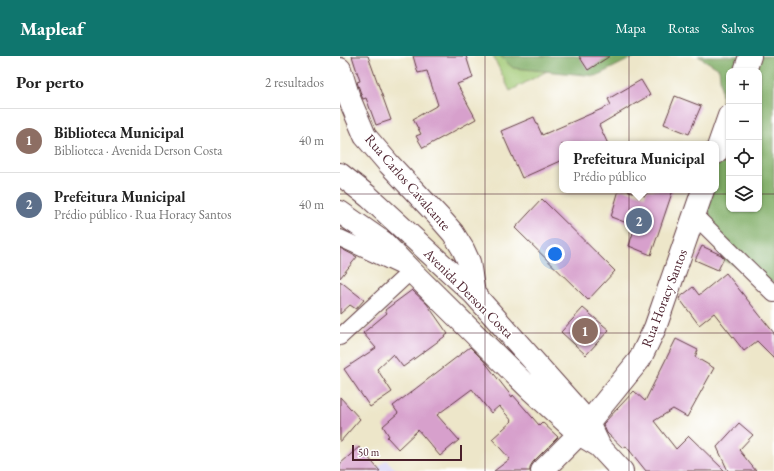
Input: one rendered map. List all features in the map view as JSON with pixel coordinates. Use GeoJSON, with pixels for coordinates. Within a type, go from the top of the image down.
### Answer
{"type":"FeatureCollection","features":[{"type":"Feature","properties":{"kind":"main road"},"geometry":{"type":"LineString","coordinates":[[746,68],[750,56]]}},
{"type":"Feature","properties":{"kind":"main road","name":"Rua Carlos Cavalcante"},"geometry":{"type":"LineString","coordinates":[[340,69],[349,98],[366,136],[389,164],[439,216],[463,248],[468,262],[474,294]]}},
{"type":"Feature","properties":{"kind":"main road"},"geometry":{"type":"LineString","coordinates":[[719,144],[726,125]]}},
{"type":"Feature","properties":{"kind":"main road","name":"Avenida Derson Costa"},"geometry":{"type":"LineString","coordinates":[[340,174],[369,197],[474,294],[583,428]]}},
{"type":"Feature","properties":{"kind":"main road","name":"Rua Horacy Santos"},"geometry":{"type":"LineString","coordinates":[[542,471],[583,428],[640,359],[655,328],[702,193]]}},
{"type":"Feature","properties":{"kind":"main road","name":"Avenida Derson Costa"},"geometry":{"type":"LineString","coordinates":[[340,212],[383,242],[532,391],[583,428]]}},
{"type":"Feature","properties":{"kind":"main road"},"geometry":{"type":"LineString","coordinates":[[583,428],[622,471]]}},
{"type":"Feature","properties":{"kind":"street"},"geometry":{"type":"LineString","coordinates":[[694,215],[774,294]]}},
{"type":"Feature","properties":{"kind":"street"},"geometry":{"type":"LineString","coordinates":[[340,238],[411,271],[340,337]]}},
{"type":"Feature","properties":{"kind":"shaded area"},"geometry":{"type":"Polygon","coordinates":[[[386,460],[398,471],[374,471],[386,460]]]}},
{"type":"Feature","properties":{"kind":"green space"},"geometry":{"type":"Polygon","coordinates":[[[493,56],[575,56],[510,91],[493,56]]]}},
{"type":"Feature","properties":{"kind":"green space"},"geometry":{"type":"Polygon","coordinates":[[[500,56],[636,56],[596,76],[513,68],[500,56]]]}},
{"type":"Feature","properties":{"kind":"green space"},"geometry":{"type":"Polygon","coordinates":[[[698,56],[774,56],[774,283],[720,259],[704,194],[719,193],[719,163],[726,148],[726,212],[762,212],[762,68],[726,68],[726,136],[719,69],[698,56]]]}},
{"type":"Feature","properties":{"kind":"building"},"geometry":{"type":"Polygon","coordinates":[[[352,56],[368,56],[391,120],[376,125],[366,98],[363,99],[362,97],[357,82],[360,81],[352,56]]]}},
{"type":"Feature","properties":{"kind":"building"},"geometry":{"type":"Polygon","coordinates":[[[413,56],[466,56],[473,78],[457,84],[476,119],[423,148],[416,136],[421,134],[413,119],[438,105],[427,71],[418,73],[413,56]]]}},
{"type":"Feature","properties":{"kind":"building"},"geometry":{"type":"Polygon","coordinates":[[[579,56],[610,56],[588,70],[579,56]]]}},
{"type":"Feature","properties":{"kind":"building"},"geometry":{"type":"Polygon","coordinates":[[[641,80],[650,95],[599,125],[607,141],[559,141],[559,161],[522,178],[501,131],[534,117],[542,135],[611,105],[608,99],[641,80]]]}},
{"type":"Feature","properties":{"kind":"building"},"geometry":{"type":"Polygon","coordinates":[[[675,96],[701,106],[689,134],[664,124],[675,96]]]}},
{"type":"Feature","properties":{"kind":"building"},"geometry":{"type":"Polygon","coordinates":[[[618,193],[636,193],[645,196],[646,193],[672,193],[651,255],[629,246],[635,226],[611,217],[618,193]]]}},
{"type":"Feature","properties":{"kind":"building"},"geometry":{"type":"Polygon","coordinates":[[[542,199],[615,271],[588,300],[515,228],[542,199]]]}},
{"type":"Feature","properties":{"kind":"building"},"geometry":{"type":"Polygon","coordinates":[[[702,246],[724,258],[718,270],[695,260],[702,246]]]}},
{"type":"Feature","properties":{"kind":"building"},"geometry":{"type":"Polygon","coordinates":[[[340,248],[357,257],[340,278],[340,248]]]}},
{"type":"Feature","properties":{"kind":"building"},"geometry":{"type":"Polygon","coordinates":[[[726,273],[774,333],[774,358],[757,341],[744,351],[714,313],[699,325],[679,298],[693,287],[699,295],[726,273]]]}},
{"type":"Feature","properties":{"kind":"building"},"geometry":{"type":"Polygon","coordinates":[[[340,281],[364,300],[356,309],[350,305],[340,314],[340,281]]]}},
{"type":"Feature","properties":{"kind":"building"},"geometry":{"type":"Polygon","coordinates":[[[412,290],[427,304],[448,334],[403,367],[393,354],[377,369],[392,392],[370,407],[344,369],[376,348],[363,333],[387,313],[385,310],[412,290]]]}},
{"type":"Feature","properties":{"kind":"building"},"geometry":{"type":"Polygon","coordinates":[[[583,308],[609,330],[586,355],[561,332],[583,308]]]}},
{"type":"Feature","properties":{"kind":"building"},"geometry":{"type":"Polygon","coordinates":[[[676,339],[698,350],[695,357],[714,368],[687,417],[673,409],[654,421],[676,449],[689,436],[725,471],[646,471],[626,446],[623,448],[607,433],[603,424],[634,391],[645,401],[676,339]]]}},
{"type":"Feature","properties":{"kind":"building"},"geometry":{"type":"Polygon","coordinates":[[[470,347],[484,361],[512,397],[513,395],[539,425],[542,422],[558,437],[533,462],[530,467],[530,471],[494,471],[510,459],[492,439],[512,421],[499,406],[491,413],[472,389],[437,415],[459,440],[440,456],[418,430],[398,449],[387,437],[389,436],[383,426],[398,413],[393,406],[470,347]]]}},
{"type":"Feature","properties":{"kind":"building"},"geometry":{"type":"Polygon","coordinates":[[[340,397],[360,419],[340,442],[340,397]]]}},
{"type":"Feature","properties":{"kind":"building"},"geometry":{"type":"Polygon","coordinates":[[[739,423],[753,435],[739,450],[756,471],[728,471],[717,447],[739,423]]]}},
{"type":"Feature","properties":{"kind":"building"},"geometry":{"type":"Polygon","coordinates":[[[359,447],[380,471],[340,471],[340,464],[359,447]]]}},
{"type":"Feature","properties":{"kind":"place","name":"Prefeitura Municipal"},"geometry":{"type":"Point","coordinates":[639,221]}},
{"type":"Feature","properties":{"kind":"place","name":"Biblioteca Municipal"},"geometry":{"type":"Point","coordinates":[585,331]}}]}
